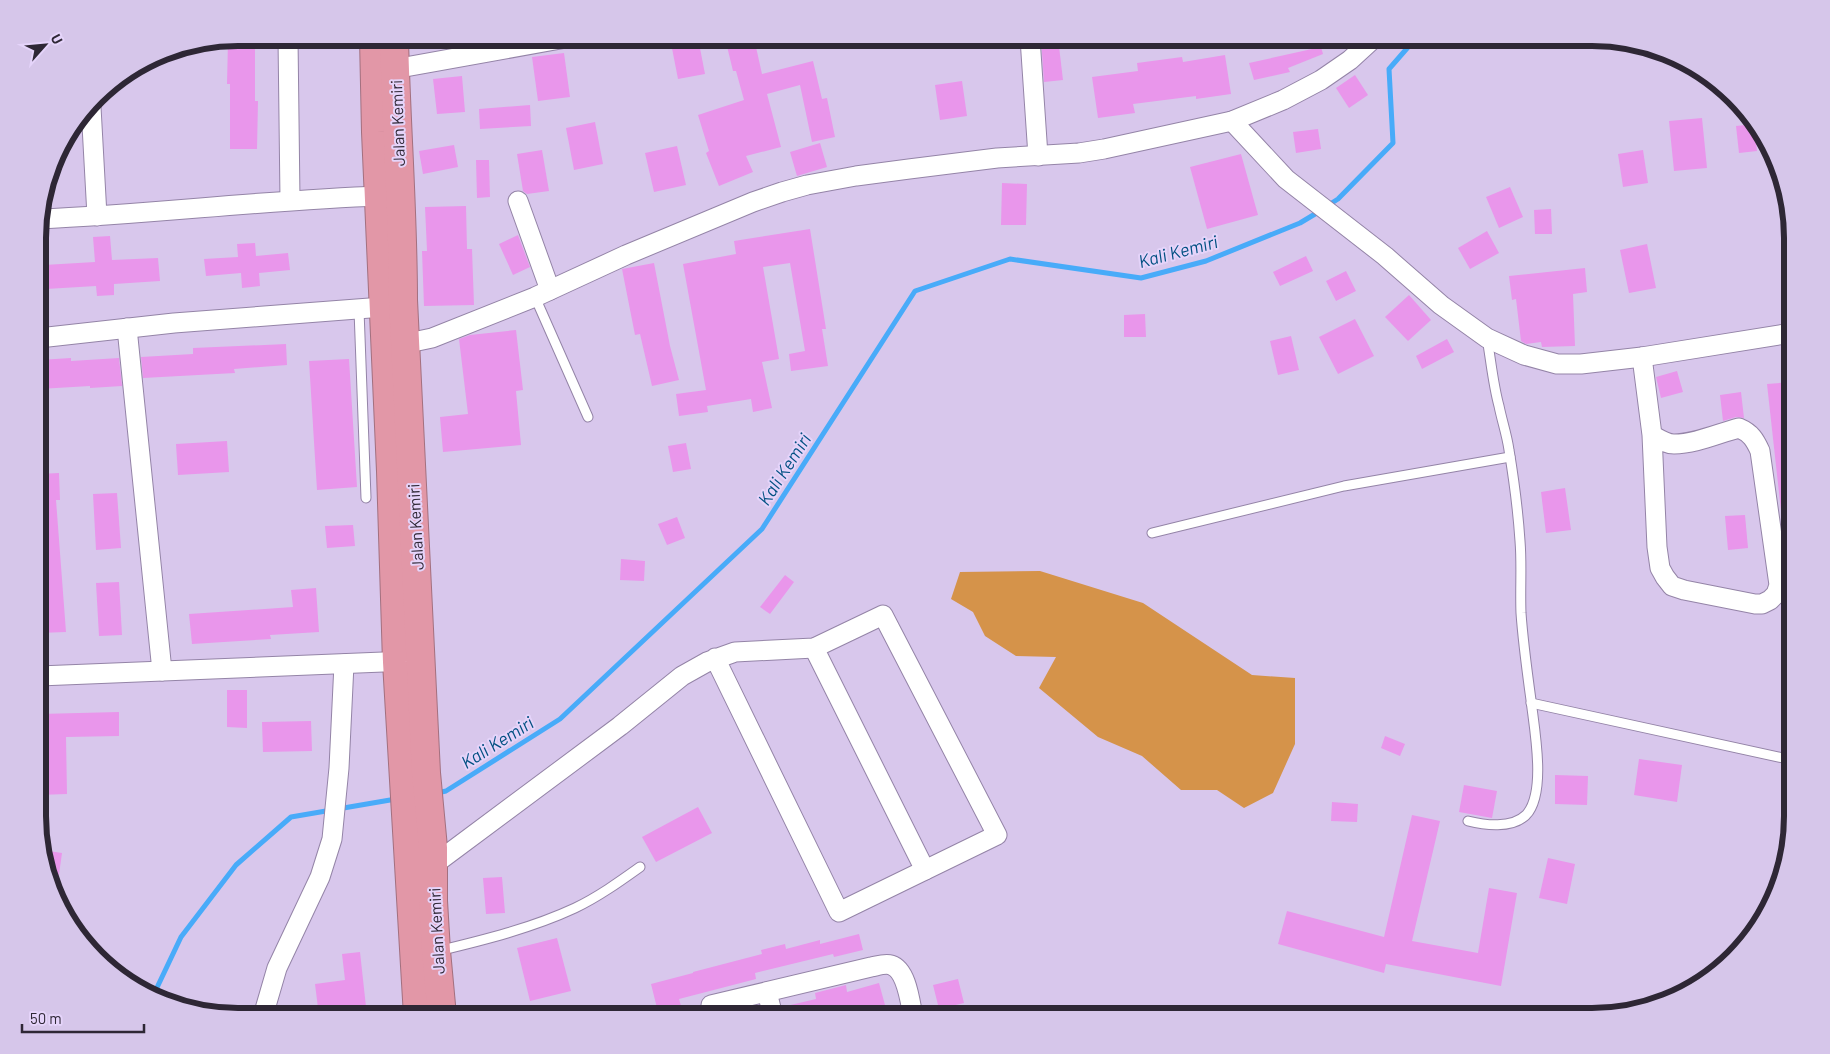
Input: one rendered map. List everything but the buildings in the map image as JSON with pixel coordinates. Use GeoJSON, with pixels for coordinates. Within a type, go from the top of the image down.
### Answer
{"type":"FeatureCollection","features":[{"type":"Feature","properties":{"kind":"highway","name":"Jalan Kemiri"},"geometry":{"type":"LineString","coordinates":[[377,46],[385,71],[396,345],[391,471],[409,661],[416,773],[441,1008]]}},
{"type":"Feature","properties":{"kind":"highway","name":"Jalan Kemiri"},"geometry":{"type":"LineString","coordinates":[[392,46],[385,71],[376,132],[380,196],[371,308],[396,345]]}},
{"type":"Feature","properties":{"kind":"highway","name":"Jalan Kemiri"},"geometry":{"type":"LineString","coordinates":[[418,1008],[425,854]]}},
{"type":"Feature","properties":{"kind":"street"},"geometry":{"type":"LineString","coordinates":[[288,46],[290,200]]}},
{"type":"Feature","properties":{"kind":"street"},"geometry":{"type":"LineString","coordinates":[[385,71],[522,46]]}},
{"type":"Feature","properties":{"kind":"street"},"geometry":{"type":"LineString","coordinates":[[1031,46],[1038,156]]}},
{"type":"Feature","properties":{"kind":"street"},"geometry":{"type":"LineString","coordinates":[[396,345],[432,338],[543,293],[753,202],[782,192],[856,176],[996,158],[1104,149],[1232,121],[1290,97],[1321,80],[1350,60],[1365,46]]}},
{"type":"Feature","properties":{"kind":"street"},"geometry":{"type":"LineString","coordinates":[[91,115],[97,216]]}},
{"type":"Feature","properties":{"kind":"street"},"geometry":{"type":"LineString","coordinates":[[1232,121],[1286,179],[1385,256],[1441,305],[1487,338],[1524,355],[1557,364],[1580,364],[1642,357],[1784,334]]}},
{"type":"Feature","properties":{"kind":"street"},"geometry":{"type":"LineString","coordinates":[[48,218],[97,216],[290,200],[380,196]]}},
{"type":"Feature","properties":{"kind":"street"},"geometry":{"type":"LineString","coordinates":[[518,201],[543,293]]}},
{"type":"Feature","properties":{"kind":"street"},"geometry":{"type":"LineString","coordinates":[[46,337],[127,328],[371,308]]}},
{"type":"Feature","properties":{"kind":"street"},"geometry":{"type":"LineString","coordinates":[[127,328],[162,671]]}},
{"type":"Feature","properties":{"kind":"street"},"geometry":{"type":"LineString","coordinates":[[1642,357],[1652,435],[1657,547],[1660,568],[1664,577],[1672,586],[1719,598],[1755,604],[1762,604],[1770,600],[1776,594],[1779,585],[1760,452],[1756,440],[1748,432],[1739,428],[1694,441],[1674,444],[1662,441],[1652,435]]}},
{"type":"Feature","properties":{"kind":"street"},"geometry":{"type":"LineString","coordinates":[[425,854],[620,726],[682,676],[716,658],[735,652],[814,648],[883,615],[997,835],[839,912],[716,658]]}},
{"type":"Feature","properties":{"kind":"street"},"geometry":{"type":"LineString","coordinates":[[814,648],[925,870]]}},
{"type":"Feature","properties":{"kind":"street"},"geometry":{"type":"LineString","coordinates":[[46,676],[409,661]]}},
{"type":"Feature","properties":{"kind":"street"},"geometry":{"type":"LineString","coordinates":[[265,1008],[277,968],[320,877],[332,839],[342,728],[344,664]]}},
{"type":"Feature","properties":{"kind":"street"},"geometry":{"type":"LineString","coordinates":[[711,1005],[871,967],[891,965],[897,968],[903,977],[911,1008]]}},
{"type":"Feature","properties":{"kind":"street"},"geometry":{"type":"LineString","coordinates":[[766,992],[771,1008]]}},
{"type":"Feature","properties":{"kind":"lane"},"geometry":{"type":"LineString","coordinates":[[543,293],[588,417]]}},
{"type":"Feature","properties":{"kind":"lane"},"geometry":{"type":"LineString","coordinates":[[366,498],[371,308]]}},
{"type":"Feature","properties":{"kind":"lane"},"geometry":{"type":"LineString","coordinates":[[1468,821],[1484,826],[1516,821],[1526,815],[1534,800],[1538,767],[1521,613],[1520,539],[1510,457],[1487,338]]}},
{"type":"Feature","properties":{"kind":"lane"},"geometry":{"type":"LineString","coordinates":[[1152,533],[1344,486],[1510,457]]}},
{"type":"Feature","properties":{"kind":"lane"},"geometry":{"type":"LineString","coordinates":[[1531,703],[1784,758]]}},
{"type":"Feature","properties":{"kind":"lane"},"geometry":{"type":"LineString","coordinates":[[436,951],[544,921],[575,908],[607,890],[640,867]]}},
{"type":"Feature","properties":{"kind":"shaded area"},"geometry":{"type":"Polygon","coordinates":[[[1040,571],[1143,603],[1252,675],[1295,678],[1295,744],[1273,793],[1244,808],[1217,790],[1181,790],[1142,756],[1098,737],[1039,688],[1056,657],[1016,656],[985,636],[973,612],[951,599],[960,572],[1040,571]]]}},
{"type":"Feature","properties":{"kind":"waterway","name":"Kali Kemiri"},"geometry":{"type":"LineString","coordinates":[[1327,206],[1338,199],[1393,143],[1389,69],[1409,46]]}},
{"type":"Feature","properties":{"kind":"waterway","name":"Kali Kemiri"},"geometry":{"type":"LineString","coordinates":[[437,793],[446,791],[560,719],[762,529],[915,291],[1010,259],[1141,278],[1206,261],[1300,223],[1320,211]]}},
{"type":"Feature","properties":{"kind":"waterway","name":"Kali Kemiri"},"geometry":{"type":"LineString","coordinates":[[156,989],[181,937],[236,865],[291,817],[396,799]]}}]}
